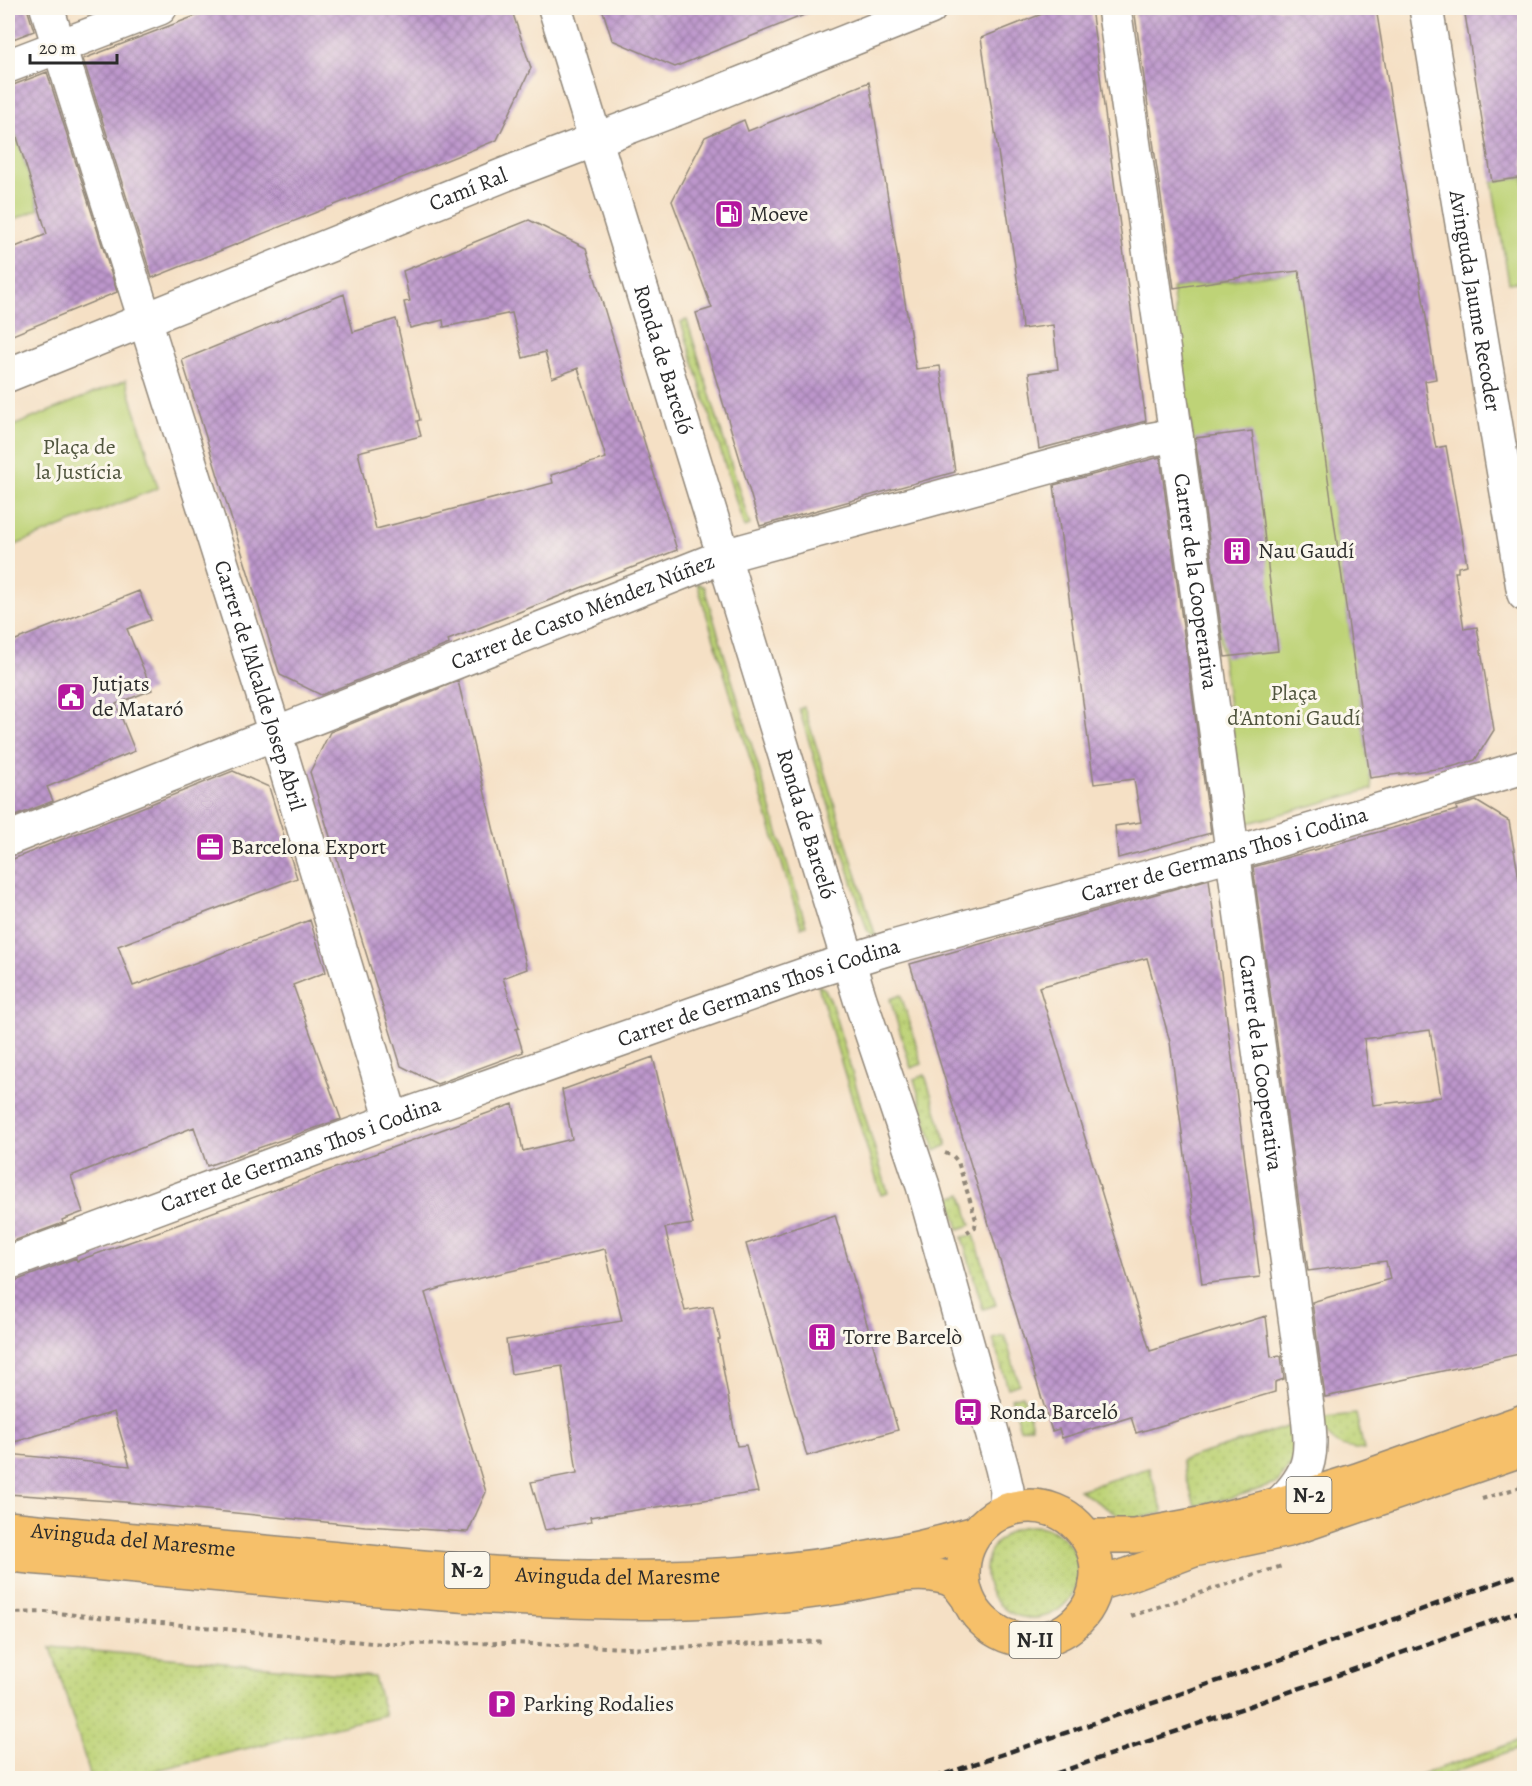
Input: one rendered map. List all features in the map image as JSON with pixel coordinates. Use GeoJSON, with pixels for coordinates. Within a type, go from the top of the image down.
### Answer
{"type":"FeatureCollection","features":[{"type":"Feature","properties":{"kind":"main road","name":"N-2"},"geometry":{"type":"LineString","coordinates":[[1086,1536],[1135,1536],[1205,1523],[1279,1504],[1357,1480],[1524,1421]]}},
{"type":"Feature","properties":{"kind":"main road","name":"N-2"},"geometry":{"type":"LineString","coordinates":[[1096,1584],[1128,1575],[1194,1550],[1288,1530],[1524,1449]]}},
{"type":"Feature","properties":{"kind":"main road","name":"N-II"},"geometry":{"type":"LineString","coordinates":[[1023,1506],[1041,1507],[1059,1513],[1074,1522],[1086,1536],[1093,1551],[1097,1568],[1091,1602],[1082,1617],[1069,1629],[1052,1637],[1017,1640],[1000,1634],[985,1624],[973,1610],[966,1594],[962,1578],[963,1562],[968,1547],[975,1533],[1005,1510],[1023,1506]]}},
{"type":"Feature","properties":{"kind":"main road","name":"Avinguda del Maresme"},"geometry":{"type":"LineString","coordinates":[[8,1528],[493,1573],[642,1578],[752,1573],[820,1566],[927,1547],[975,1533]]}},
{"type":"Feature","properties":{"kind":"main road","name":"Avinguda del Maresme"},"geometry":{"type":"LineString","coordinates":[[8,1555],[396,1591],[555,1600],[689,1602],[754,1598],[842,1587],[896,1576],[924,1574],[945,1577],[957,1583],[966,1594]]}},
{"type":"Feature","properties":{"kind":"street","name":"Carrer de l'Alcalde Josep Abril"},"geometry":{"type":"LineString","coordinates":[[47,8],[275,733],[392,1120]]}},
{"type":"Feature","properties":{"kind":"street"},"geometry":{"type":"LineString","coordinates":[[8,66],[159,8]]}},
{"type":"Feature","properties":{"kind":"street","name":"Ronda de Barceló"},"geometry":{"type":"LineString","coordinates":[[555,8],[849,961],[923,1186],[1002,1468],[1006,1490],[1005,1510]]}},
{"type":"Feature","properties":{"kind":"street","name":"Camí Ral"},"geometry":{"type":"LineString","coordinates":[[8,375],[266,270],[930,8]]}},
{"type":"Feature","properties":{"kind":"street","name":"Carrer de la Cooperativa"},"geometry":{"type":"LineString","coordinates":[[1114,8],[1176,435],[1311,1447],[1301,1481],[1279,1504]]}},
{"type":"Feature","properties":{"kind":"street","name":"Avinguda Jaume Recoder"},"geometry":{"type":"LineString","coordinates":[[1426,8],[1524,594]]}},
{"type":"Feature","properties":{"kind":"street","name":"Carrer de Casto Méndez Núñez"},"geometry":{"type":"LineString","coordinates":[[8,839],[724,556],[1148,440],[1176,435]]}},
{"type":"Feature","properties":{"kind":"street","name":"Carrer de Germans Thos i Codina"},"geometry":{"type":"LineString","coordinates":[[8,1263],[392,1120],[849,961],[915,940],[1231,854],[1524,766]]}},
{"type":"Feature","properties":{"kind":"path"},"geometry":{"type":"LineString","coordinates":[[8,1613],[45,1612],[383,1644],[512,1642],[650,1649],[825,1641]]}},
{"type":"Feature","properties":{"kind":"green space"},"geometry":{"type":"Polygon","coordinates":[[[8,108],[39,209],[8,222],[8,108]]]}},
{"type":"Feature","properties":{"kind":"green space"},"geometry":{"type":"Polygon","coordinates":[[[1524,177],[1524,281],[1509,283],[1492,182],[1524,177]]]}},
{"type":"Feature","properties":{"kind":"green space","name":"Plaça d'Antoni Gaudí"},"geometry":{"type":"Polygon","coordinates":[[[1299,271],[1372,789],[1245,824],[1172,288],[1299,271]]]}},
{"type":"Feature","properties":{"kind":"green space"},"geometry":{"type":"Polygon","coordinates":[[[687,320],[750,525],[744,527],[681,322],[687,320]]]}},
{"type":"Feature","properties":{"kind":"green space","name":"Plaça de la Justícia"},"geometry":{"type":"Polygon","coordinates":[[[126,380],[158,488],[8,548],[8,428],[126,380]]]}},
{"type":"Feature","properties":{"kind":"green space"},"geometry":{"type":"Polygon","coordinates":[[[697,583],[704,587],[806,925],[801,927],[697,583]]]}},
{"type":"Feature","properties":{"kind":"green space"},"geometry":{"type":"Polygon","coordinates":[[[804,707],[875,934],[878,937],[871,935],[867,930],[799,709],[804,707]]]}},
{"type":"Feature","properties":{"kind":"green space"},"geometry":{"type":"Polygon","coordinates":[[[818,985],[825,989],[831,1002],[888,1193],[881,1195],[818,985]]]}},
{"type":"Feature","properties":{"kind":"green space"},"geometry":{"type":"Polygon","coordinates":[[[901,995],[922,1064],[911,1068],[890,999],[901,995]]]}},
{"type":"Feature","properties":{"kind":"green space"},"geometry":{"type":"Polygon","coordinates":[[[925,1075],[947,1145],[935,1151],[914,1079],[925,1075]]]}},
{"type":"Feature","properties":{"kind":"green space"},"geometry":{"type":"Polygon","coordinates":[[[962,1194],[971,1225],[959,1229],[950,1198],[962,1194]]]}},
{"type":"Feature","properties":{"kind":"green space"},"geometry":{"type":"Polygon","coordinates":[[[974,1235],[996,1305],[983,1309],[962,1237],[974,1235]]]}},
{"type":"Feature","properties":{"kind":"green space"},"geometry":{"type":"Polygon","coordinates":[[[1005,1336],[1019,1384],[1008,1388],[993,1339],[1005,1336]]]}},
{"type":"Feature","properties":{"kind":"green space"},"geometry":{"type":"Polygon","coordinates":[[[1023,1395],[1032,1426],[1020,1429],[1011,1398],[1023,1395]]]}},
{"type":"Feature","properties":{"kind":"green space"},"geometry":{"type":"Polygon","coordinates":[[[1356,1414],[1364,1450],[1347,1448],[1334,1442],[1316,1418],[1356,1414]]]}},
{"type":"Feature","properties":{"kind":"green space"},"geometry":{"type":"Polygon","coordinates":[[[1303,1422],[1302,1451],[1276,1484],[1195,1506],[1181,1460],[1303,1422]]]}},
{"type":"Feature","properties":{"kind":"green space"},"geometry":{"type":"Polygon","coordinates":[[[1149,1468],[1163,1513],[1131,1520],[1120,1517],[1079,1490],[1149,1468]]]}},
{"type":"Feature","properties":{"kind":"green space"},"geometry":{"type":"Polygon","coordinates":[[[1032,1526],[1049,1530],[1064,1540],[1074,1555],[1078,1572],[1074,1589],[1064,1604],[1049,1614],[1032,1618],[1015,1614],[1000,1604],[990,1589],[986,1572],[990,1555],[1000,1540],[1015,1530],[1032,1526]]]}},
{"type":"Feature","properties":{"kind":"green space"},"geometry":{"type":"Polygon","coordinates":[[[51,1647],[374,1677],[385,1715],[124,1778],[91,1778],[51,1647]]]}},
{"type":"Feature","properties":{"kind":"green space"},"geometry":{"type":"Polygon","coordinates":[[[1524,1739],[1524,1747],[1436,1778],[1411,1778],[1524,1739]]]}},
{"type":"Feature","properties":{"kind":"building"},"geometry":{"type":"Polygon","coordinates":[[[8,8],[27,8],[34,31],[8,41],[8,8]]]}},
{"type":"Feature","properties":{"kind":"building"},"geometry":{"type":"Polygon","coordinates":[[[216,8],[511,8],[531,68],[497,140],[152,278],[83,59],[216,8]]]}},
{"type":"Feature","properties":{"kind":"building"},"geometry":{"type":"Polygon","coordinates":[[[602,8],[819,9],[675,67],[612,40],[602,8]]]}},
{"type":"Feature","properties":{"kind":"building"},"geometry":{"type":"Polygon","coordinates":[[[1057,8],[1091,8],[1146,421],[1039,449],[1029,373],[1058,369],[1053,325],[1022,329],[1018,285],[981,38],[1057,8]]]}},
{"type":"Feature","properties":{"kind":"building"},"geometry":{"type":"Polygon","coordinates":[[[1134,8],[1376,8],[1436,379],[1425,381],[1432,428],[1436,448],[1446,446],[1467,565],[1458,567],[1458,572],[1455,572],[1464,629],[1477,627],[1494,730],[1475,760],[1451,767],[1370,778],[1299,271],[1260,275],[1262,274],[1174,288],[1134,8]]]}},
{"type":"Feature","properties":{"kind":"building"},"geometry":{"type":"Polygon","coordinates":[[[1464,8],[1524,8],[1524,177],[1492,182],[1464,8]]]}},
{"type":"Feature","properties":{"kind":"building"},"geometry":{"type":"Polygon","coordinates":[[[47,72],[117,292],[8,337],[8,250],[47,234],[8,108],[8,87],[47,72]]]}},
{"type":"Feature","properties":{"kind":"building"},"geometry":{"type":"Polygon","coordinates":[[[869,82],[916,369],[940,366],[955,472],[760,526],[696,313],[712,308],[672,201],[705,137],[744,120],[748,131],[869,82]]]}},
{"type":"Feature","properties":{"kind":"building"},"geometry":{"type":"Polygon","coordinates":[[[529,220],[586,248],[677,550],[448,640],[449,644],[321,695],[280,675],[182,360],[344,294],[353,332],[396,319],[420,420],[417,421],[421,436],[358,452],[376,529],[553,483],[551,475],[606,458],[578,368],[552,378],[545,352],[523,358],[512,313],[444,327],[443,320],[410,328],[404,302],[410,301],[403,271],[529,220]]]}},
{"type":"Feature","properties":{"kind":"building","name":"Nau Gaudí"},"geometry":{"type":"Polygon","coordinates":[[[1252,431],[1278,651],[1225,657],[1195,438],[1252,431]]]}},
{"type":"Feature","properties":{"kind":"building"},"geometry":{"type":"Polygon","coordinates":[[[1160,457],[1211,833],[1118,858],[1115,826],[1141,822],[1134,779],[1094,784],[1054,485],[1160,457]]]}},
{"type":"Feature","properties":{"kind":"building","name":"Jutjats de Mataró"},"geometry":{"type":"Polygon","coordinates":[[[139,591],[151,620],[127,629],[152,690],[116,704],[135,751],[47,787],[53,801],[10,818],[8,810],[8,643],[139,591]]]}},
{"type":"Feature","properties":{"kind":"building"},"geometry":{"type":"Polygon","coordinates":[[[458,681],[527,969],[503,978],[519,1028],[516,1029],[523,1052],[437,1084],[401,1066],[310,772],[330,732],[458,681]]]}},
{"type":"Feature","properties":{"kind":"building"},"geometry":{"type":"Polygon","coordinates":[[[233,771],[269,787],[297,878],[118,946],[133,986],[310,920],[326,972],[293,985],[341,1119],[207,1166],[194,1127],[71,1176],[83,1212],[62,1220],[63,1223],[8,1243],[8,861],[233,771]]]}},
{"type":"Feature","properties":{"kind":"building"},"geometry":{"type":"Polygon","coordinates":[[[1476,801],[1509,821],[1521,890],[1524,889],[1524,1353],[1325,1397],[1312,1302],[1390,1279],[1386,1261],[1308,1271],[1253,867],[1457,810],[1456,807],[1476,801]],[[1430,1030],[1364,1039],[1373,1105],[1441,1097],[1430,1030]]]}},
{"type":"Feature","properties":{"kind":"building"},"geometry":{"type":"Polygon","coordinates":[[[1209,879],[1260,1277],[1202,1284],[1170,1042],[1147,958],[1039,987],[1150,1351],[1266,1316],[1271,1357],[1281,1356],[1284,1379],[1275,1382],[1275,1392],[1136,1433],[1131,1417],[1062,1438],[1059,1429],[1052,1431],[1048,1419],[910,964],[1209,879]]]}},
{"type":"Feature","properties":{"kind":"building"},"geometry":{"type":"Polygon","coordinates":[[[653,1057],[693,1224],[665,1228],[685,1311],[713,1306],[737,1446],[746,1445],[758,1492],[590,1517],[591,1522],[545,1530],[531,1482],[577,1473],[562,1366],[511,1374],[506,1340],[622,1321],[605,1249],[425,1293],[486,1492],[468,1532],[365,1526],[125,1502],[8,1494],[8,1454],[130,1466],[114,1412],[8,1444],[8,1281],[15,1281],[76,1258],[77,1261],[513,1104],[523,1151],[572,1139],[562,1090],[653,1057]]]}},
{"type":"Feature","properties":{"kind":"building","name":"Torre Barcelò"},"geometry":{"type":"Polygon","coordinates":[[[835,1215],[898,1430],[807,1456],[746,1244],[835,1215]]]}},
{"type":"Feature","properties":{"kind":"railway"},"geometry":{"type":"LineString","coordinates":[[933,1778],[1291,1656],[1524,1573]]}},
{"type":"Feature","properties":{"kind":"railway"},"geometry":{"type":"LineString","coordinates":[[1043,1778],[1524,1610]]}},
{"type":"Feature","properties":{"kind":"place","name":"Moeve"},"geometry":{"type":"Point","coordinates":[729,214]}},
{"type":"Feature","properties":{"kind":"place","name":"Nau Gaudí"},"geometry":{"type":"Point","coordinates":[1237,551]}},
{"type":"Feature","properties":{"kind":"place","name":"Jutjats de Mataró"},"geometry":{"type":"Point","coordinates":[71,697]}},
{"type":"Feature","properties":{"kind":"place","name":"Barcelona Export"},"geometry":{"type":"Point","coordinates":[210,847]}},
{"type":"Feature","properties":{"kind":"place","name":"Torre Barcelò"},"geometry":{"type":"Point","coordinates":[822,1337]}},
{"type":"Feature","properties":{"kind":"place","name":"Ronda Barceló"},"geometry":{"type":"Point","coordinates":[968,1412]}},
{"type":"Feature","properties":{"kind":"place","name":"Parking Rodalies"},"geometry":{"type":"Point","coordinates":[502,1704]}}]}
